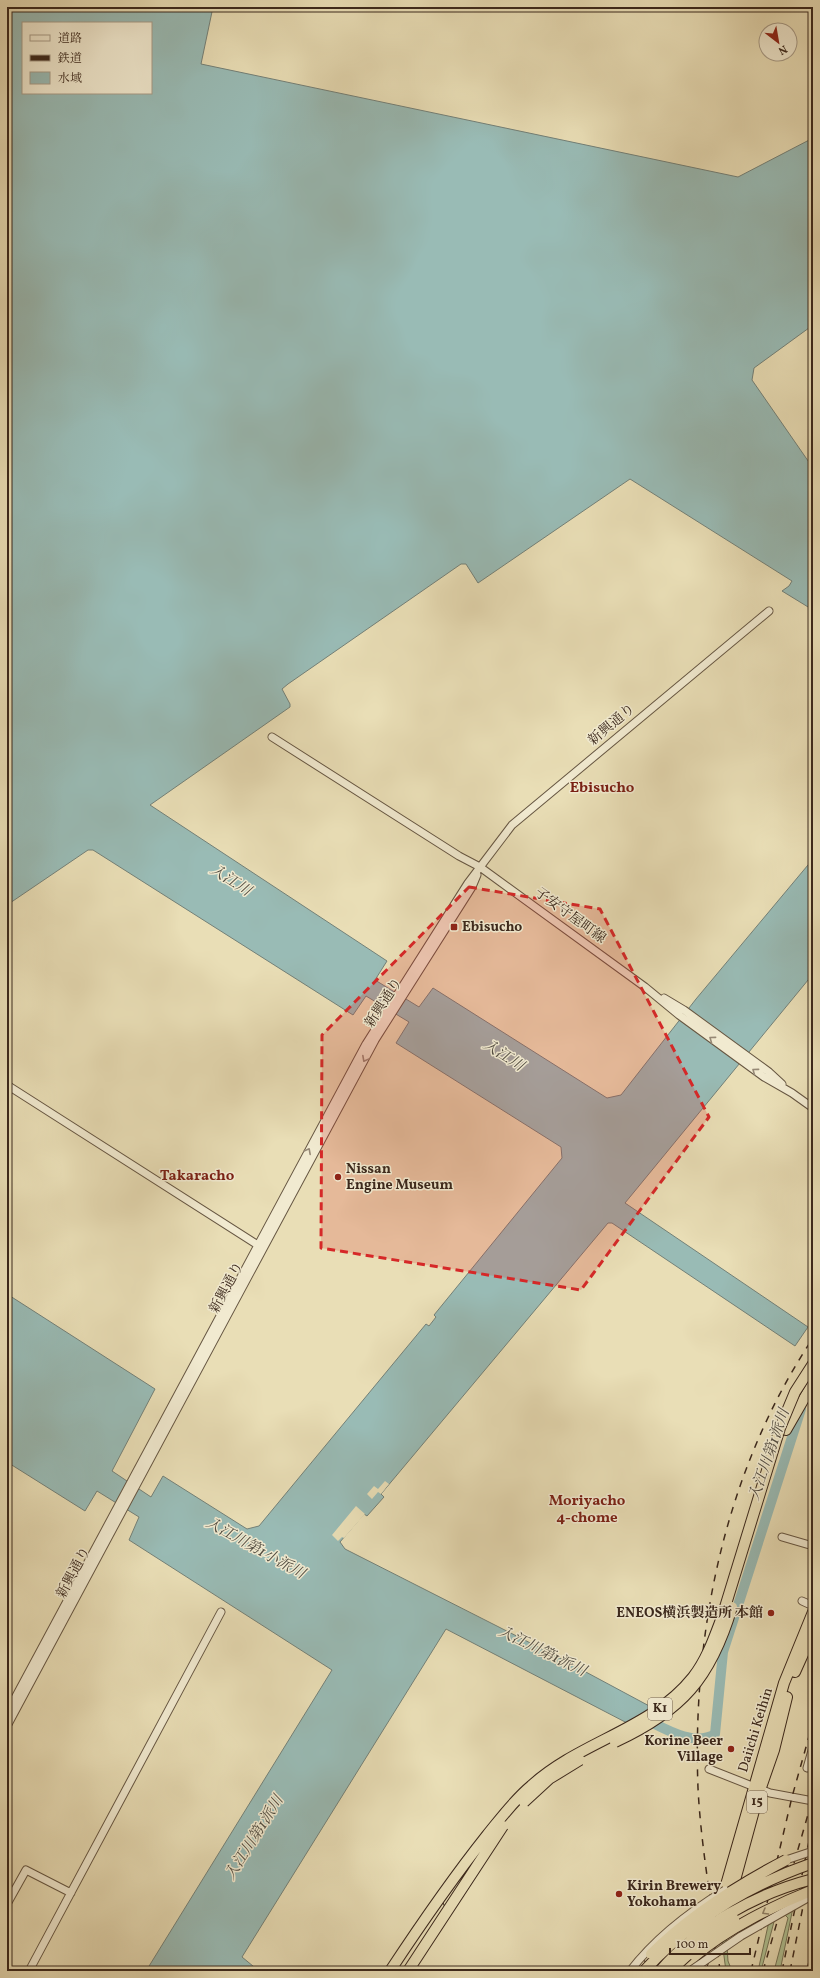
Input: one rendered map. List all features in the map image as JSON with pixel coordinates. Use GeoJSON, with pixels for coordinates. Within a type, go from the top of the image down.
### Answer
{"type":"FeatureCollection","features":[{"type":"Feature","properties":{"kind":"highway","name":"K1"},"geometry":{"type":"LineString","coordinates":[[408,1971],[505,1823],[540,1787],[571,1765],[637,1731],[660,1717],[680,1701],[698,1682],[710,1664],[724,1632],[786,1430],[813,1367]]}},
{"type":"Feature","properties":{"kind":"highway","name":"K1"},"geometry":{"type":"LineString","coordinates":[[390,1971],[457,1872],[514,1803],[540,1778],[578,1753],[631,1727],[654,1713],[678,1693],[699,1669],[722,1617],[782,1422],[795,1392],[813,1367]]}},
{"type":"Feature","properties":{"kind":"highway"},"geometry":{"type":"LineString","coordinates":[[786,1430],[813,1383]]}},
{"type":"Feature","properties":{"kind":"highway","name":"Daiichi Keihin"},"geometry":{"type":"LineString","coordinates":[[699,1971],[722,1920],[738,1876],[765,1753],[784,1683],[813,1612]]}},
{"type":"Feature","properties":{"kind":"highway","name":"Daiichi Keihin"},"geometry":{"type":"LineString","coordinates":[[691,1971],[715,1918],[728,1883],[757,1787],[774,1750],[795,1671],[813,1634]]}},
{"type":"Feature","properties":{"kind":"highway"},"geometry":{"type":"LineString","coordinates":[[398,1971],[438,1908],[492,1829]]}},
{"type":"Feature","properties":{"kind":"highway"},"geometry":{"type":"LineString","coordinates":[[636,1971],[663,1942],[690,1920],[719,1900],[786,1860]]}},
{"type":"Feature","properties":{"kind":"highway"},"geometry":{"type":"LineString","coordinates":[[644,1971],[679,1937],[711,1913],[753,1888],[782,1874],[813,1863]]}},
{"type":"Feature","properties":{"kind":"highway"},"geometry":{"type":"LineString","coordinates":[[652,1971],[685,1940],[720,1912],[745,1895],[782,1874]]}},
{"type":"Feature","properties":{"kind":"highway"},"geometry":{"type":"LineString","coordinates":[[414,1971],[439,1932],[469,1876]]}},
{"type":"Feature","properties":{"kind":"highway"},"geometry":{"type":"LineString","coordinates":[[660,1971],[692,1940],[735,1911],[768,1894],[813,1879]]}},
{"type":"Feature","properties":{"kind":"highway"},"geometry":{"type":"LineString","coordinates":[[670,1971],[702,1942],[741,1915],[770,1899],[813,1879]]}},
{"type":"Feature","properties":{"kind":"highway"},"geometry":{"type":"LineString","coordinates":[[679,1971],[697,1954],[726,1935],[777,1905],[813,1890]]}},
{"type":"Feature","properties":{"kind":"street","name":"新興通り"},"geometry":{"type":"LineString","coordinates":[[7,1713],[134,1484],[260,1247],[375,1040],[389,1012],[404,990],[468,883],[512,825],[769,611]]}},
{"type":"Feature","properties":{"kind":"street","name":"子安守屋町線"},"geometry":{"type":"LineString","coordinates":[[272,737],[459,856],[480,867],[745,1059],[769,1072],[792,1093],[813,1108]]}},
{"type":"Feature","properties":{"kind":"street"},"geometry":{"type":"LineString","coordinates":[[7,1085],[260,1247]]}},
{"type":"Feature","properties":{"kind":"street","name":"新興通り"},"geometry":{"type":"LineString","coordinates":[[7,1726],[120,1508]]}},
{"type":"Feature","properties":{"kind":"street"},"geometry":{"type":"LineString","coordinates":[[782,1537],[813,1546]]}},
{"type":"Feature","properties":{"kind":"street"},"geometry":{"type":"LineString","coordinates":[[802,1601],[813,1606]]}},
{"type":"Feature","properties":{"kind":"street"},"geometry":{"type":"LineString","coordinates":[[29,1971],[221,1612]]}},
{"type":"Feature","properties":{"kind":"street"},"geometry":{"type":"LineString","coordinates":[[807,1768],[813,1747]]}},
{"type":"Feature","properties":{"kind":"street"},"geometry":{"type":"LineString","coordinates":[[709,1769],[770,1792],[810,1800]]}},
{"type":"Feature","properties":{"kind":"street"},"geometry":{"type":"LineString","coordinates":[[630,1971],[650,1948],[692,1912],[745,1878],[786,1860],[813,1851]]}},
{"type":"Feature","properties":{"kind":"street"},"geometry":{"type":"LineString","coordinates":[[7,1904],[26,1870],[71,1894]]}},
{"type":"Feature","properties":{"kind":"street"},"geometry":{"type":"LineString","coordinates":[[691,1971],[747,1932],[813,1895]]}},
{"type":"Feature","properties":{"kind":"street"},"geometry":{"type":"LineString","coordinates":[[810,1971],[813,1962]]}},
{"type":"Feature","properties":{"kind":"highlighted area"},"geometry":{"type":"Polygon","coordinates":[[[469,887],[600,909],[709,1117],[581,1290],[321,1248],[322,1035],[469,887]]]}},
{"type":"Feature","properties":{"kind":"green space"},"geometry":{"type":"Polygon","coordinates":[[[796,1893],[780,1971],[774,1971],[788,1918],[785,1915],[792,1895],[796,1893]]]}},
{"type":"Feature","properties":{"kind":"green space"},"geometry":{"type":"Polygon","coordinates":[[[780,1899],[761,1971],[758,1971],[773,1903],[780,1899]]]}},
{"type":"Feature","properties":{"kind":"green space"},"geometry":{"type":"Polygon","coordinates":[[[726,1931],[728,1961],[732,1971],[726,1971],[721,1934],[726,1931]]]}},
{"type":"Feature","properties":{"kind":"water"},"geometry":{"type":"Polygon","coordinates":[[[7,7],[213,7],[201,64],[738,177],[813,138],[813,325],[754,368],[752,380],[813,468],[813,610],[782,591],[789,586],[792,581],[630,479],[478,583],[466,564],[461,564],[288,684],[282,689],[290,704],[290,707],[150,805],[387,961],[375,980],[419,1007],[433,988],[607,1098],[621,1095],[696,999],[813,859],[813,974],[625,1203],[808,1327],[795,1346],[612,1223],[608,1223],[381,1494],[384,1497],[367,1516],[364,1514],[340,1542],[345,1549],[556,1656],[653,1708],[629,1724],[446,1629],[242,1957],[259,1971],[146,1971],[332,1670],[129,1540],[139,1517],[97,1491],[85,1511],[7,1462],[7,1294],[155,1389],[112,1471],[151,1497],[163,1476],[247,1529],[259,1526],[426,1324],[429,1326],[436,1317],[434,1315],[562,1158],[561,1147],[396,1043],[409,1022],[366,996],[353,1015],[93,850],[88,850],[7,905],[7,7]]]}},
{"type":"Feature","properties":{"kind":"pier"},"geometry":{"type":"Polygon","coordinates":[[[385,1481],[389,1484],[381,1494],[378,1492],[372,1499],[367,1494],[374,1486],[378,1489],[385,1481]]]}},
{"type":"Feature","properties":{"kind":"pier"},"geometry":{"type":"Polygon","coordinates":[[[356,1506],[365,1514],[344,1538],[342,1537],[338,1541],[332,1535],[356,1506]]]}},
{"type":"Feature","properties":{"kind":"waterway","name":"入江川第1派川"},"geometry":{"type":"LineString","coordinates":[[645,1719],[670,1732],[689,1738],[698,1739],[715,1734],[723,1652],[801,1409]]}},
{"type":"Feature","properties":{"kind":"railway"},"geometry":{"type":"LineString","coordinates":[[720,1971],[704,1857],[698,1788],[698,1729],[701,1670],[709,1611],[720,1554],[736,1497],[757,1442],[783,1389],[813,1338]]}},
{"type":"Feature","properties":{"kind":"railway"},"geometry":{"type":"LineString","coordinates":[[751,1971],[792,1797],[813,1722]]}},
{"type":"Feature","properties":{"kind":"railway"},"geometry":{"type":"LineString","coordinates":[[763,1971],[813,1797]]}},
{"type":"Feature","properties":{"kind":"railway"},"geometry":{"type":"LineString","coordinates":[[782,1971],[813,1822]]}},
{"type":"Feature","properties":{"kind":"railway"},"geometry":{"type":"LineString","coordinates":[[790,1971],[813,1857]]}},
{"type":"Feature","properties":{"kind":"place","name":"Ebisucho"},"geometry":{"type":"Point","coordinates":[454,927]}},
{"type":"Feature","properties":{"kind":"place","name":"Nissan Engine Museum"},"geometry":{"type":"Point","coordinates":[338,1177]}},
{"type":"Feature","properties":{"kind":"place","name":"ENEOS横浜製造所 本館"},"geometry":{"type":"Point","coordinates":[771,1613]}},
{"type":"Feature","properties":{"kind":"place","name":"Korine Beer Village"},"geometry":{"type":"Point","coordinates":[731,1749]}},
{"type":"Feature","properties":{"kind":"place","name":"Kirin Brewery Yokohama"},"geometry":{"type":"Point","coordinates":[619,1894]}},
{"type":"Feature","properties":{"kind":"district","name":"Ebisucho"},"geometry":{"type":"Point","coordinates":[602,788]}},
{"type":"Feature","properties":{"kind":"district","name":"Takaracho"},"geometry":{"type":"Point","coordinates":[197,1176]}},
{"type":"Feature","properties":{"kind":"district","name":"Moriyacho 4-chome"},"geometry":{"type":"Point","coordinates":[587,1510]}},
{"type":"Feature","properties":{"kind":"water label","name":"入江川"},"geometry":{"type":"Point","coordinates":[230,881]}},
{"type":"Feature","properties":{"kind":"water label","name":"入江川"},"geometry":{"type":"Point","coordinates":[503,1056]}},
{"type":"Feature","properties":{"kind":"water label","name":"入江川第1小派川"},"geometry":{"type":"Point","coordinates":[255,1549]}}]}
